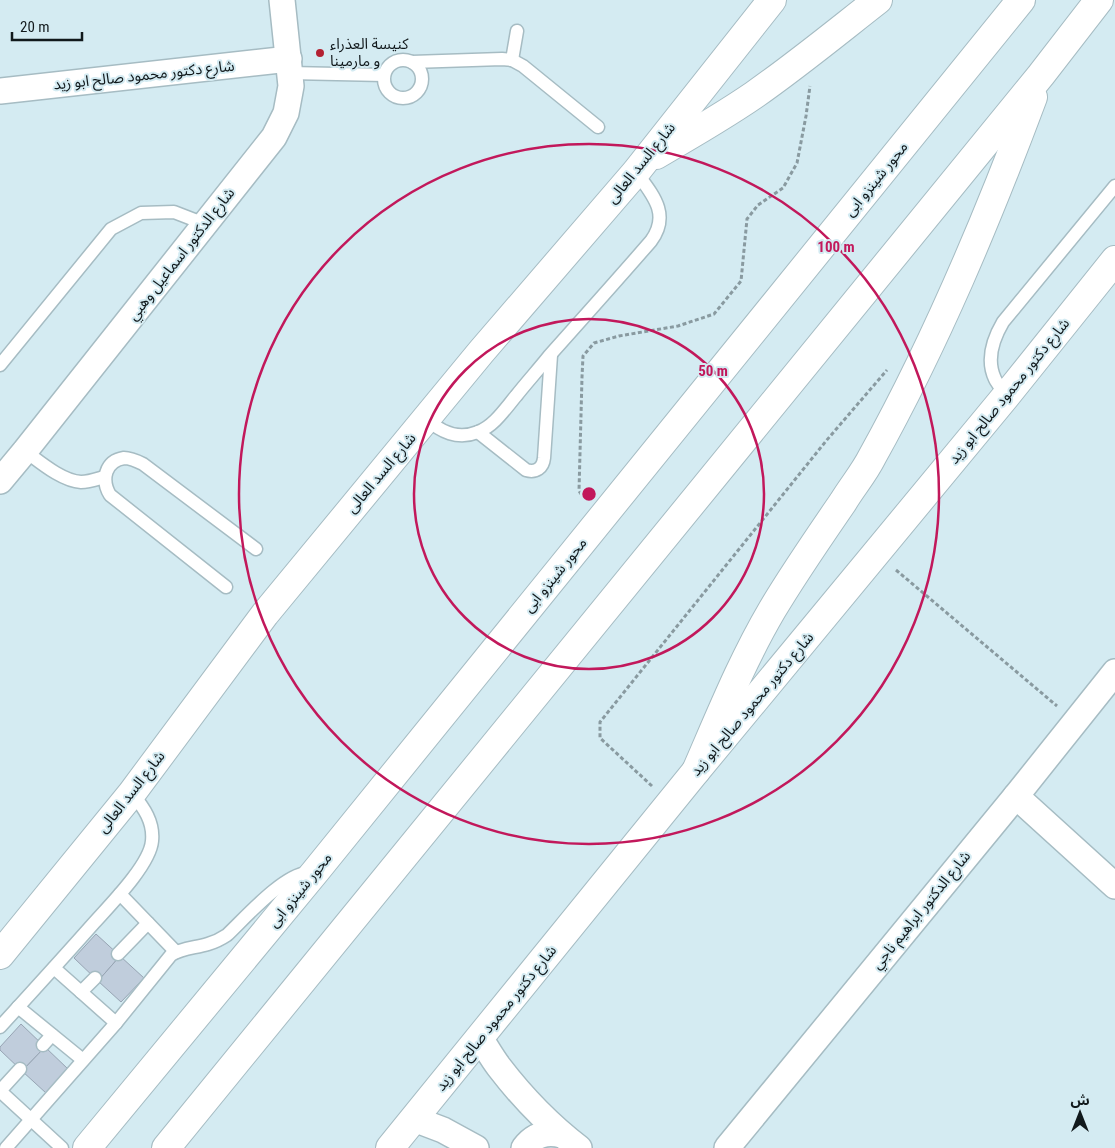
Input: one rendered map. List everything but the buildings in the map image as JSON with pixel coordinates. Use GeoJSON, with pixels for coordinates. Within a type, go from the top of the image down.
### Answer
{"type":"FeatureCollection","features":[{"type":"Feature","properties":{"kind":"main road","name":"شارع السد العالى"},"geometry":{"type":"LineString","coordinates":[[0,955],[132,793],[265,614],[481,352],[640,166],[771,0]]}},
{"type":"Feature","properties":{"kind":"main road"},"geometry":{"type":"LineString","coordinates":[[640,166],[753,96],[878,0]]}},
{"type":"Feature","properties":{"kind":"main road","name":"محور شينزو ابى"},"geometry":{"type":"LineString","coordinates":[[88,1148],[315,872],[1021,0]]}},
{"type":"Feature","properties":{"kind":"main road"},"geometry":{"type":"LineString","coordinates":[[166,1148],[1041,75],[1099,0]]}},
{"type":"Feature","properties":{"kind":"main road"},"geometry":{"type":"LineString","coordinates":[[696,771],[727,699],[763,626],[799,566],[871,459],[925,353],[967,262],[1006,169],[1041,75]]}},
{"type":"Feature","properties":{"kind":"main road","name":"شارع دكتور محمود صالح ابو زيد"},"geometry":{"type":"LineString","coordinates":[[390,1148],[696,771],[1006,396],[1115,260]]}},
{"type":"Feature","properties":{"kind":"street","name":"شارع الدكتور اسماعيل وهبي"},"geometry":{"type":"LineString","coordinates":[[0,481],[274,137],[286,112],[291,86],[282,0]]}},
{"type":"Feature","properties":{"kind":"street","name":"شارع دكتور محمود صالح ابو زيد"},"geometry":{"type":"LineString","coordinates":[[0,91],[290,66]]}},
{"type":"Feature","properties":{"kind":"street","name":"شارع الدكتور ابراهيم ناجي"},"geometry":{"type":"LineString","coordinates":[[726,1148],[1016,796],[1115,672]]}},
{"type":"Feature","properties":{"kind":"street"},"geometry":{"type":"LineString","coordinates":[[1016,796],[1115,886]]}},
{"type":"Feature","properties":{"kind":"street"},"geometry":{"type":"LineString","coordinates":[[480,1038],[518,1092],[571,1142]]}},
{"type":"Feature","properties":{"kind":"street"},"geometry":{"type":"LineString","coordinates":[[414,1120],[442,1130],[476,1148]]}},
{"type":"Feature","properties":{"kind":"street"},"geometry":{"type":"LineString","coordinates":[[524,1148],[530,1140],[546,1133],[554,1133],[571,1142]]}},
{"type":"Feature","properties":{"kind":"lane"},"geometry":{"type":"LineString","coordinates":[[512,60],[517,31]]}},
{"type":"Feature","properties":{"kind":"lane"},"geometry":{"type":"LineString","coordinates":[[398,60],[405,60],[418,66],[422,72],[423,80],[418,92],[411,97],[398,98],[386,89],[384,75],[392,63],[398,60]]}},
{"type":"Feature","properties":{"kind":"lane"},"geometry":{"type":"LineString","coordinates":[[412,62],[512,60],[523,66],[598,127]]}},
{"type":"Feature","properties":{"kind":"lane"},"geometry":{"type":"LineString","coordinates":[[290,66],[384,75]]}},
{"type":"Feature","properties":{"kind":"lane"},"geometry":{"type":"LineString","coordinates":[[426,418],[444,432],[455,435],[467,435],[478,432],[494,422],[656,235],[659,228],[660,212],[640,166]]}},
{"type":"Feature","properties":{"kind":"lane"},"geometry":{"type":"LineString","coordinates":[[1006,396],[995,378],[992,368],[992,347],[996,334],[1003,322],[1115,186]]}},
{"type":"Feature","properties":{"kind":"lane"},"geometry":{"type":"LineString","coordinates":[[0,365],[111,229],[141,214],[174,212],[206,224]]}},
{"type":"Feature","properties":{"kind":"lane"},"geometry":{"type":"LineString","coordinates":[[478,432],[526,470],[531,472],[541,467],[544,463],[551,355]]}},
{"type":"Feature","properties":{"kind":"lane"},"geometry":{"type":"LineString","coordinates":[[25,451],[65,478],[80,482],[104,477]]}},
{"type":"Feature","properties":{"kind":"lane"},"geometry":{"type":"LineString","coordinates":[[226,587],[110,495],[106,490],[104,477],[107,470],[111,465],[124,458],[138,461],[256,549]]}},
{"type":"Feature","properties":{"kind":"lane"},"geometry":{"type":"LineString","coordinates":[[0,1026],[120,894],[142,866],[152,842],[152,830],[149,817],[132,793]]}},
{"type":"Feature","properties":{"kind":"lane"},"geometry":{"type":"LineString","coordinates":[[6,1148],[116,1023],[168,959],[176,952],[208,944],[227,935],[273,891],[303,873],[315,872]]}},
{"type":"Feature","properties":{"kind":"lane"},"geometry":{"type":"LineString","coordinates":[[120,894],[176,952]]}},
{"type":"Feature","properties":{"kind":"lane"},"geometry":{"type":"LineString","coordinates":[[118,954],[148,923]]}},
{"type":"Feature","properties":{"kind":"lane"},"geometry":{"type":"LineString","coordinates":[[54,968],[116,1023]]}},
{"type":"Feature","properties":{"kind":"lane"},"geometry":{"type":"LineString","coordinates":[[81,992],[95,978]]}},
{"type":"Feature","properties":{"kind":"lane"},"geometry":{"type":"LineString","coordinates":[[18,1007],[83,1060]]}},
{"type":"Feature","properties":{"kind":"lane"},"geometry":{"type":"LineString","coordinates":[[43,1045],[52,1035]]}},
{"type":"Feature","properties":{"kind":"lane"},"geometry":{"type":"LineString","coordinates":[[20,1069],[0,1091],[62,1148]]}},
{"type":"Feature","properties":{"kind":"path"},"geometry":{"type":"LineString","coordinates":[[599,521],[579,491],[583,356],[594,343],[619,336],[678,326],[714,314],[741,281],[747,219],[758,205],[782,188],[797,163],[806,116],[814,51]]}},
{"type":"Feature","properties":{"kind":"path"},"geometry":{"type":"LineString","coordinates":[[670,803],[600,738],[600,722],[826,441],[899,356],[925,353]]}},
{"type":"Feature","properties":{"kind":"path"},"geometry":{"type":"LineString","coordinates":[[876,553],[1075,722]]}},
{"type":"Feature","properties":{"kind":"place","name":"كنيسة العذراء و مارمينا"},"geometry":{"type":"Point","coordinates":[320,53]}}]}
